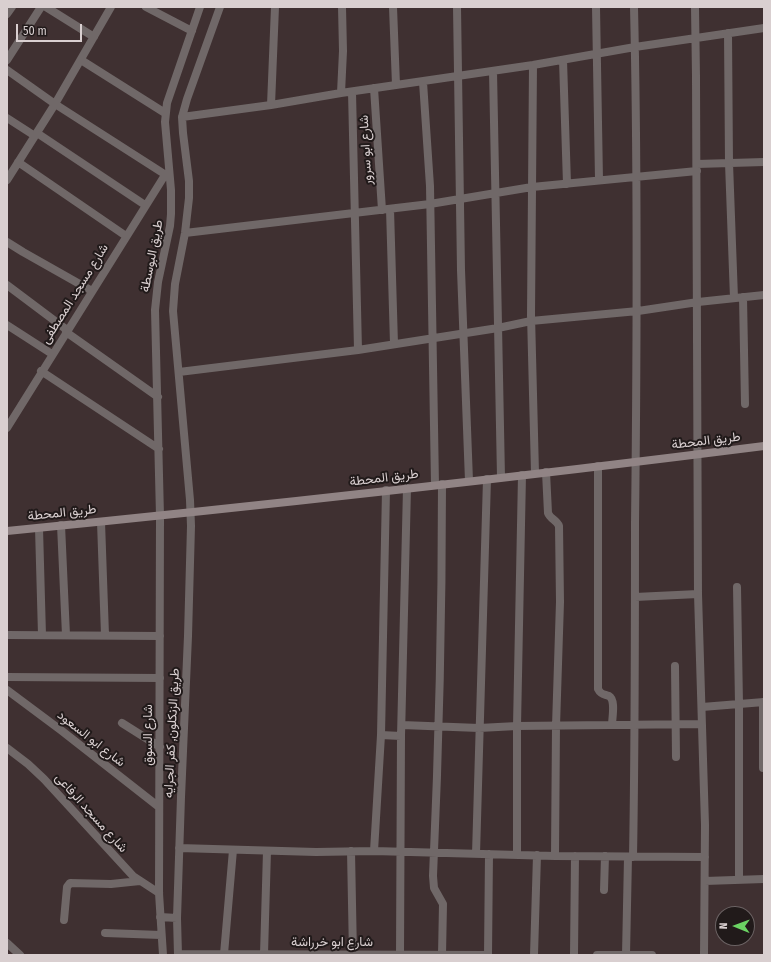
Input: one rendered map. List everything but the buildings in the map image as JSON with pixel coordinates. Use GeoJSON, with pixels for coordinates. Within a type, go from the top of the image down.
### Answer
{"type":"FeatureCollection","features":[{"type":"Feature","properties":{"kind":"street"},"geometry":{"type":"LineString","coordinates":[[7,14],[12,7]]}},
{"type":"Feature","properties":{"kind":"street"},"geometry":{"type":"LineString","coordinates":[[7,60],[41,7]]}},
{"type":"Feature","properties":{"kind":"street"},"geometry":{"type":"LineString","coordinates":[[46,7],[94,37]]}},
{"type":"Feature","properties":{"kind":"street"},"geometry":{"type":"LineString","coordinates":[[7,180],[55,104],[111,7]]}},
{"type":"Feature","properties":{"kind":"street"},"geometry":{"type":"LineString","coordinates":[[146,7],[192,32]]}},
{"type":"Feature","properties":{"kind":"street","name":"طريق البوسطة"},"geometry":{"type":"LineString","coordinates":[[160,516],[155,304],[158,282],[170,226],[172,202],[167,176],[165,112],[200,7]]}},
{"type":"Feature","properties":{"kind":"street"},"geometry":{"type":"LineString","coordinates":[[190,513],[174,311],[174,297],[185,233],[189,198],[189,181],[182,117],[186,99],[220,7]]}},
{"type":"Feature","properties":{"kind":"street"},"geometry":{"type":"LineString","coordinates":[[271,105],[275,7]]}},
{"type":"Feature","properties":{"kind":"street"},"geometry":{"type":"LineString","coordinates":[[342,7],[342,93]]}},
{"type":"Feature","properties":{"kind":"street"},"geometry":{"type":"LineString","coordinates":[[393,7],[396,85]]}},
{"type":"Feature","properties":{"kind":"street"},"geometry":{"type":"LineString","coordinates":[[457,7],[460,199],[469,481]]}},
{"type":"Feature","properties":{"kind":"street"},"geometry":{"type":"LineString","coordinates":[[596,7],[599,180]]}},
{"type":"Feature","properties":{"kind":"street"},"geometry":{"type":"LineString","coordinates":[[626,955],[636,725],[635,597],[638,311],[634,7]]}},
{"type":"Feature","properties":{"kind":"street"},"geometry":{"type":"LineString","coordinates":[[695,7],[698,302],[698,594],[705,825],[704,955]]}},
{"type":"Feature","properties":{"kind":"street"},"geometry":{"type":"LineString","coordinates":[[182,117],[423,82],[635,47],[764,28]]}},
{"type":"Feature","properties":{"kind":"street"},"geometry":{"type":"LineString","coordinates":[[728,33],[729,163],[734,298]]}},
{"type":"Feature","properties":{"kind":"street"},"geometry":{"type":"LineString","coordinates":[[80,60],[165,112]]}},
{"type":"Feature","properties":{"kind":"street"},"geometry":{"type":"LineString","coordinates":[[563,60],[567,184]]}},
{"type":"Feature","properties":{"kind":"street"},"geometry":{"type":"LineString","coordinates":[[533,65],[531,321],[535,473]]}},
{"type":"Feature","properties":{"kind":"street"},"geometry":{"type":"LineString","coordinates":[[7,70],[55,104],[167,176]]}},
{"type":"Feature","properties":{"kind":"street"},"geometry":{"type":"LineString","coordinates":[[493,71],[501,477]]}},
{"type":"Feature","properties":{"kind":"street"},"geometry":{"type":"LineString","coordinates":[[423,82],[427,128],[430,204],[432,339],[442,636],[434,852],[434,884],[436,892],[443,904],[442,955]]}},
{"type":"Feature","properties":{"kind":"street","name":"شارع ابو سرور"},"geometry":{"type":"LineString","coordinates":[[374,88],[386,209],[394,344]]}},
{"type":"Feature","properties":{"kind":"street"},"geometry":{"type":"LineString","coordinates":[[352,92],[358,350]]}},
{"type":"Feature","properties":{"kind":"street"},"geometry":{"type":"LineString","coordinates":[[7,118],[36,134],[145,205]]}},
{"type":"Feature","properties":{"kind":"street"},"geometry":{"type":"LineString","coordinates":[[18,162],[126,236]]}},
{"type":"Feature","properties":{"kind":"street"},"geometry":{"type":"LineString","coordinates":[[185,233],[430,204],[532,187],[637,176],[729,163],[764,162]]}},
{"type":"Feature","properties":{"kind":"street","name":"شارع مسجد المصطفى"},"geometry":{"type":"LineString","coordinates":[[7,428],[145,205],[167,176]]}},
{"type":"Feature","properties":{"kind":"street"},"geometry":{"type":"LineString","coordinates":[[7,242],[92,290]]}},
{"type":"Feature","properties":{"kind":"street"},"geometry":{"type":"LineString","coordinates":[[7,285],[66,331],[158,397]]}},
{"type":"Feature","properties":{"kind":"street"},"geometry":{"type":"LineString","coordinates":[[179,372],[358,350],[498,328],[531,321],[638,311],[698,302],[764,295]]}},
{"type":"Feature","properties":{"kind":"street"},"geometry":{"type":"LineString","coordinates":[[744,297],[745,404]]}},
{"type":"Feature","properties":{"kind":"street"},"geometry":{"type":"LineString","coordinates":[[7,325],[52,354]]}},
{"type":"Feature","properties":{"kind":"street"},"geometry":{"type":"LineString","coordinates":[[41,371],[159,449]]}},
{"type":"Feature","properties":{"kind":"street"},"geometry":{"type":"LineString","coordinates":[[7,410],[14,415]]}},
{"type":"Feature","properties":{"kind":"street","name":"طريق المحطة"},"geometry":{"type":"LineString","coordinates":[[7,531],[190,513],[764,446]]}},
{"type":"Feature","properties":{"kind":"street"},"geometry":{"type":"LineString","coordinates":[[598,466],[598,689],[602,694],[609,697],[613,701],[612,725]]}},
{"type":"Feature","properties":{"kind":"street"},"geometry":{"type":"LineString","coordinates":[[546,472],[548,513],[559,526],[560,602],[556,726],[555,856]]}},
{"type":"Feature","properties":{"kind":"street"},"geometry":{"type":"LineString","coordinates":[[517,855],[517,726],[522,475]]}},
{"type":"Feature","properties":{"kind":"street"},"geometry":{"type":"LineString","coordinates":[[476,854],[487,479]]}},
{"type":"Feature","properties":{"kind":"street"},"geometry":{"type":"LineString","coordinates":[[400,955],[401,736],[407,488]]}},
{"type":"Feature","properties":{"kind":"street"},"geometry":{"type":"LineString","coordinates":[[374,851],[380,735],[386,490]]}},
{"type":"Feature","properties":{"kind":"street","name":"طريق الزنكلون, كفر الجرايه"},"geometry":{"type":"LineString","coordinates":[[178,954],[177,918],[188,636],[190,513]]}},
{"type":"Feature","properties":{"kind":"street","name":"شارع السوق"},"geometry":{"type":"LineString","coordinates":[[160,516],[159,893],[163,955]]}},
{"type":"Feature","properties":{"kind":"street"},"geometry":{"type":"LineString","coordinates":[[101,522],[105,635]]}},
{"type":"Feature","properties":{"kind":"street"},"geometry":{"type":"LineString","coordinates":[[61,525],[66,635]]}},
{"type":"Feature","properties":{"kind":"street"},"geometry":{"type":"LineString","coordinates":[[39,528],[42,635]]}},
{"type":"Feature","properties":{"kind":"street"},"geometry":{"type":"LineString","coordinates":[[737,587],[739,704],[739,880]]}},
{"type":"Feature","properties":{"kind":"street"},"geometry":{"type":"LineString","coordinates":[[635,597],[698,594]]}},
{"type":"Feature","properties":{"kind":"street"},"geometry":{"type":"LineString","coordinates":[[7,635],[160,636]]}},
{"type":"Feature","properties":{"kind":"street"},"geometry":{"type":"LineString","coordinates":[[676,666],[676,757]]}},
{"type":"Feature","properties":{"kind":"street"},"geometry":{"type":"LineString","coordinates":[[7,677],[160,678]]}},
{"type":"Feature","properties":{"kind":"street","name":"شارع ابو السعود"},"geometry":{"type":"LineString","coordinates":[[7,690],[159,807]]}},
{"type":"Feature","properties":{"kind":"street"},"geometry":{"type":"LineString","coordinates":[[702,708],[763,702],[763,768]]}},
{"type":"Feature","properties":{"kind":"street"},"geometry":{"type":"LineString","coordinates":[[122,723],[160,747]]}},
{"type":"Feature","properties":{"kind":"street"},"geometry":{"type":"LineString","coordinates":[[402,725],[479,728],[517,726],[702,724]]}},
{"type":"Feature","properties":{"kind":"street"},"geometry":{"type":"LineString","coordinates":[[380,735],[401,736]]}},
{"type":"Feature","properties":{"kind":"street","name":"شارع مسجد الرفاعى"},"geometry":{"type":"LineString","coordinates":[[7,748],[28,764],[44,779],[126,869],[140,881],[159,893]]}},
{"type":"Feature","properties":{"kind":"street"},"geometry":{"type":"LineString","coordinates":[[179,848],[267,851],[434,852],[555,856],[705,857]]}},
{"type":"Feature","properties":{"kind":"street"},"geometry":{"type":"LineString","coordinates":[[224,954],[233,850]]}},
{"type":"Feature","properties":{"kind":"street"},"geometry":{"type":"LineString","coordinates":[[264,954],[267,851]]}},
{"type":"Feature","properties":{"kind":"street"},"geometry":{"type":"LineString","coordinates":[[351,851],[352,955]]}},
{"type":"Feature","properties":{"kind":"street"},"geometry":{"type":"LineString","coordinates":[[486,955],[488,854]]}},
{"type":"Feature","properties":{"kind":"street"},"geometry":{"type":"LineString","coordinates":[[534,955],[537,855]]}},
{"type":"Feature","properties":{"kind":"street"},"geometry":{"type":"LineString","coordinates":[[574,955],[575,856]]}},
{"type":"Feature","properties":{"kind":"street"},"geometry":{"type":"LineString","coordinates":[[604,890],[605,856]]}},
{"type":"Feature","properties":{"kind":"street"},"geometry":{"type":"LineString","coordinates":[[705,881],[764,879]]}},
{"type":"Feature","properties":{"kind":"street"},"geometry":{"type":"LineString","coordinates":[[64,920],[67,886],[70,883],[111,884],[140,881]]}},
{"type":"Feature","properties":{"kind":"street"},"geometry":{"type":"LineString","coordinates":[[160,917],[177,918]]}},
{"type":"Feature","properties":{"kind":"street"},"geometry":{"type":"LineString","coordinates":[[105,933],[161,935]]}},
{"type":"Feature","properties":{"kind":"street"},"geometry":{"type":"LineString","coordinates":[[7,943],[20,955]]}},
{"type":"Feature","properties":{"kind":"street","name":"شارع ابو خرراشة"},"geometry":{"type":"LineString","coordinates":[[178,954],[486,955]]}},
{"type":"Feature","properties":{"kind":"street"},"geometry":{"type":"LineString","coordinates":[[596,955],[652,955]]}}]}
